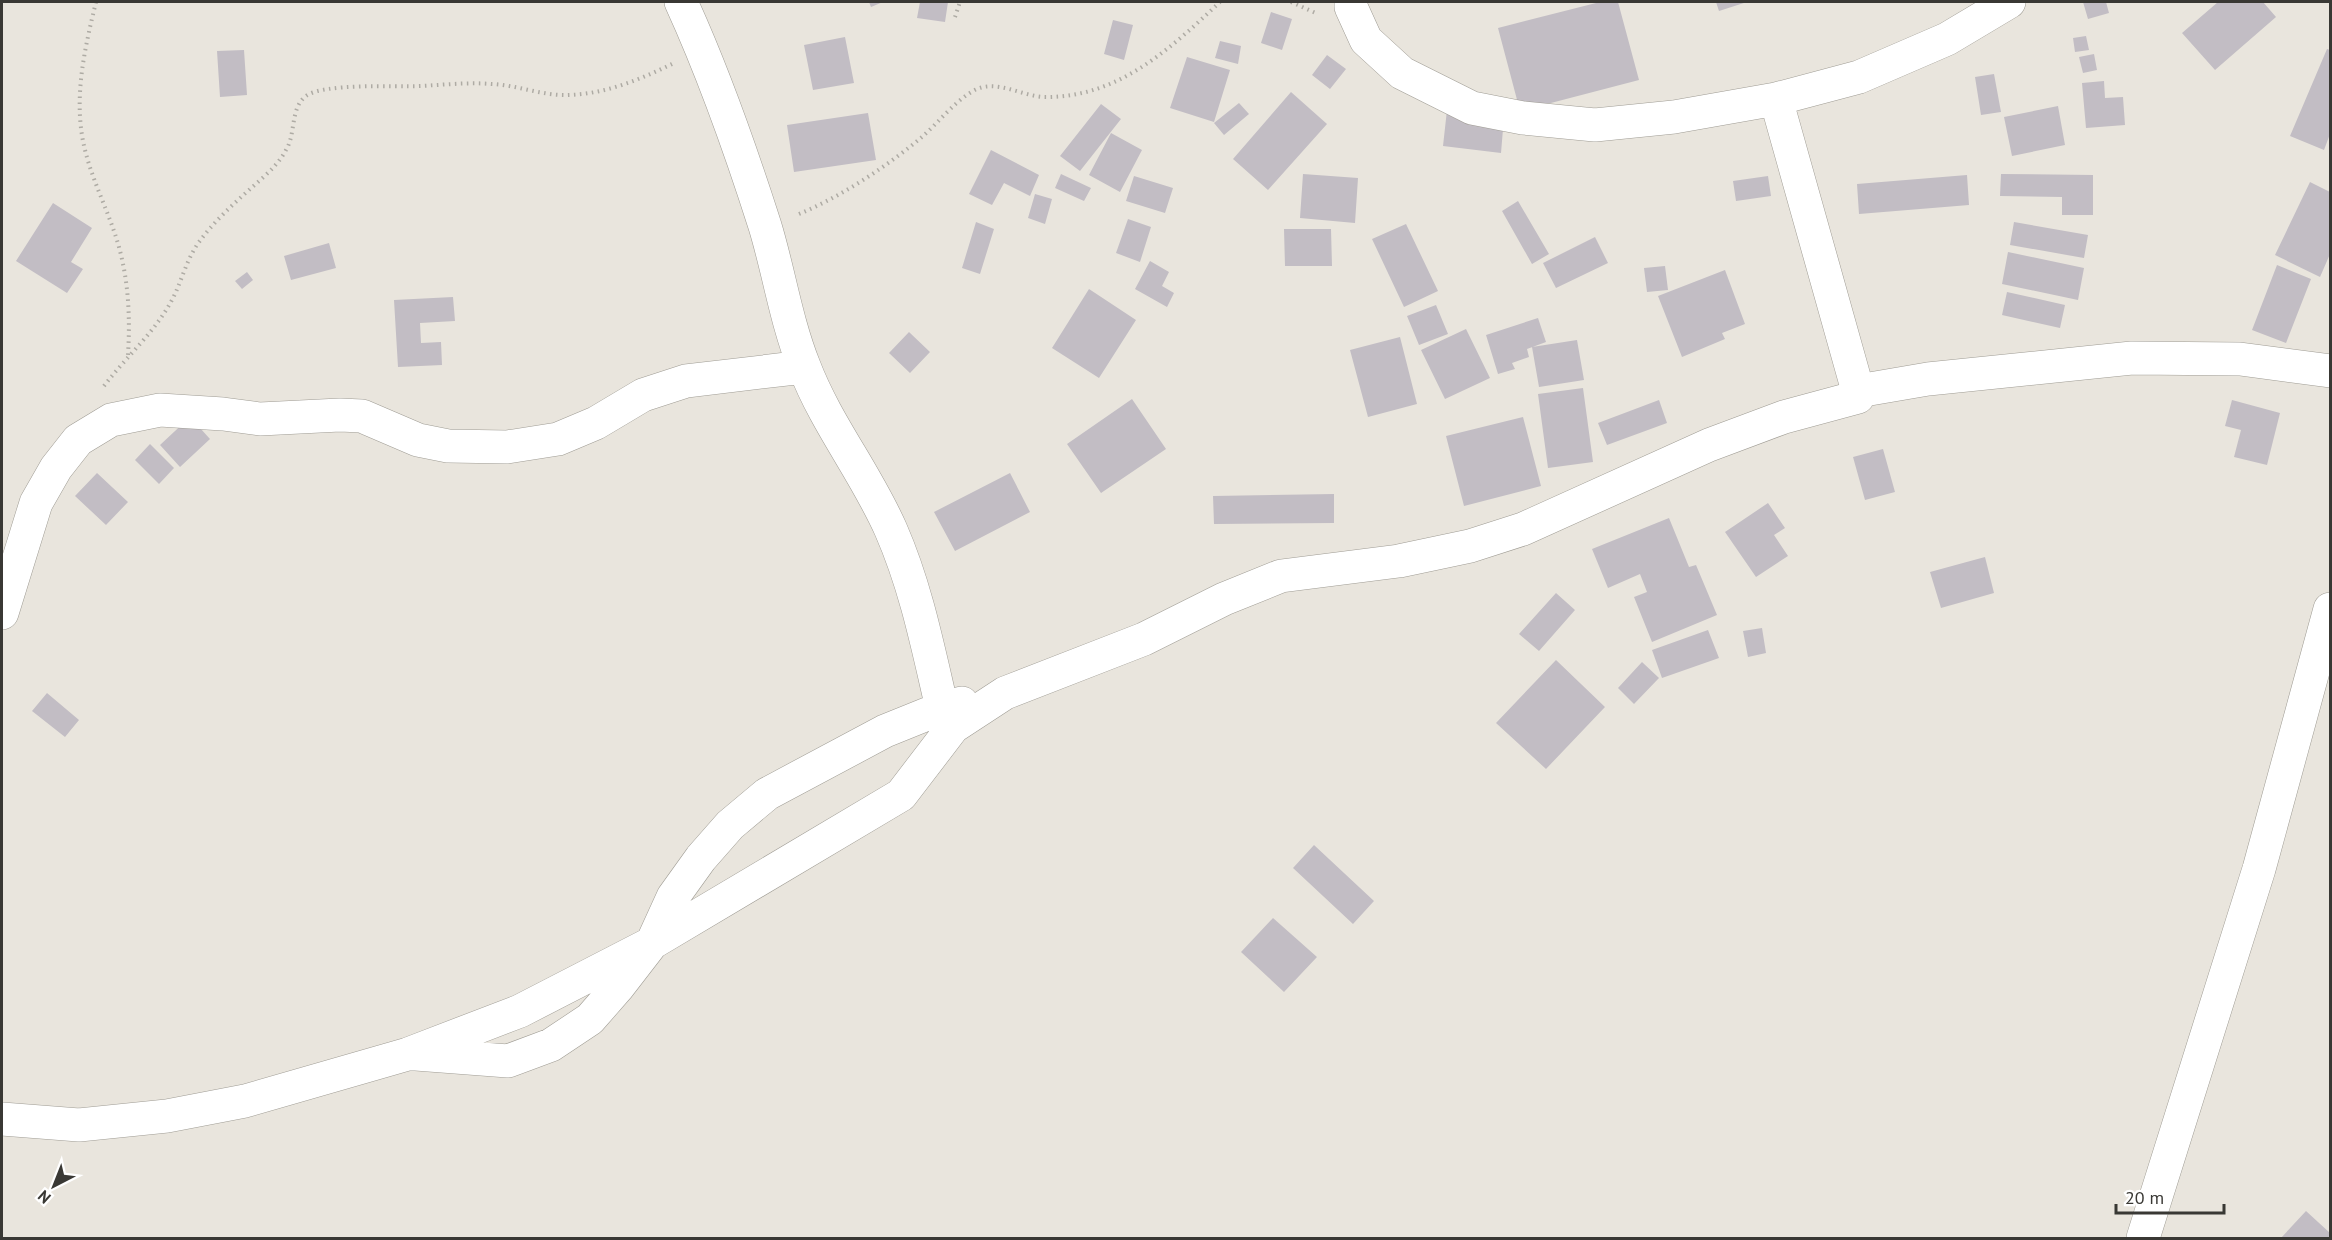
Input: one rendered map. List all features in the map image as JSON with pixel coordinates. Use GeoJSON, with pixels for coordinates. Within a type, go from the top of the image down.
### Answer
{"type":"FeatureCollection","features":[{"type":"Feature","properties":{"kind":"street"},"geometry":{"type":"LineString","coordinates":[[681,2],[702,49],[765,228],[785,306],[804,367],[830,420],[890,528],[906,567],[918,606],[942,708]]}},
{"type":"Feature","properties":{"kind":"street"},"geometry":{"type":"LineString","coordinates":[[1351,2],[1351,7],[1366,40],[1402,73],[1472,108],[1523,118],[1595,125],[1674,117],[1776,99],[1859,76],[1947,39],[2008,2]]}},
{"type":"Feature","properties":{"kind":"street"},"geometry":{"type":"LineString","coordinates":[[408,1054],[508,1060],[551,1045],[590,1019],[652,943],[673,897],[700,858],[730,825],[767,794],[885,731],[942,708],[1005,693],[1144,639],[1224,599],[1281,576],[1400,561],[1470,546],[1523,529],[1709,445],[1784,417],[1858,397],[1776,99]]}},
{"type":"Feature","properties":{"kind":"street"},"geometry":{"type":"LineString","coordinates":[[1858,391],[1928,379],[2132,358],[2240,358],[2331,371]]}},
{"type":"Feature","properties":{"kind":"street"},"geometry":{"type":"LineString","coordinates":[[2,613],[36,503],[56,468],[78,440],[111,420],[160,410],[260,419],[362,416],[418,440],[448,446],[507,447],[558,439],[596,423],[643,395],[686,381],[804,367]]}},
{"type":"Feature","properties":{"kind":"street"},"geometry":{"type":"LineString","coordinates":[[2143,1239],[2259,869],[2331,609]]}},
{"type":"Feature","properties":{"kind":"street"},"geometry":{"type":"LineString","coordinates":[[2,1119],[79,1125],[167,1116],[245,1101],[408,1054],[520,1011],[652,943],[902,795],[953,727],[1005,693]]}},
{"type":"Feature","properties":{"kind":"path"},"geometry":{"type":"LineString","coordinates":[[96,2],[79,92],[81,130],[89,165],[121,254],[131,319],[128,356]]}},
{"type":"Feature","properties":{"kind":"path"},"geometry":{"type":"LineString","coordinates":[[955,17],[960,2]]}},
{"type":"Feature","properties":{"kind":"path"},"geometry":{"type":"LineString","coordinates":[[765,228],[809,210],[894,159],[973,91],[992,85],[1044,97],[1093,92],[1130,75],[1164,51],[1220,2]]}},
{"type":"Feature","properties":{"kind":"path"},"geometry":{"type":"LineString","coordinates":[[100,392],[159,320],[172,300],[198,243],[219,218],[273,169],[286,150],[293,134],[298,105],[306,96],[314,92],[338,89],[457,83],[493,84],[565,95],[593,93],[620,86],[656,72],[702,49]]}},
{"type":"Feature","properties":{"kind":"building"},"geometry":{"type":"Polygon","coordinates":[[[869,2],[883,2],[871,7],[869,2]]]}},
{"type":"Feature","properties":{"kind":"building"},"geometry":{"type":"Polygon","coordinates":[[[920,2],[948,2],[945,22],[917,18],[920,2]]]}},
{"type":"Feature","properties":{"kind":"building"},"geometry":{"type":"Polygon","coordinates":[[[1600,2],[1618,2],[1639,80],[1520,111],[1498,28],[1600,2]]]}},
{"type":"Feature","properties":{"kind":"building"},"geometry":{"type":"Polygon","coordinates":[[[1716,2],[1747,2],[1719,11],[1716,2]]]}},
{"type":"Feature","properties":{"kind":"building"},"geometry":{"type":"Polygon","coordinates":[[[2083,2],[2106,2],[2109,13],[2088,19],[2083,2]]]}},
{"type":"Feature","properties":{"kind":"building"},"geometry":{"type":"Polygon","coordinates":[[[2218,2],[2263,2],[2276,17],[2215,70],[2182,33],[2218,2]]]}},
{"type":"Feature","properties":{"kind":"building"},"geometry":{"type":"Polygon","coordinates":[[[1271,12],[1292,19],[1282,50],[1261,43],[1271,12]]]}},
{"type":"Feature","properties":{"kind":"building"},"geometry":{"type":"Polygon","coordinates":[[[1113,20],[1133,25],[1124,60],[1104,54],[1113,20]]]}},
{"type":"Feature","properties":{"kind":"building"},"geometry":{"type":"Polygon","coordinates":[[[2086,36],[2089,50],[2075,52],[2073,38],[2086,36]]]}},
{"type":"Feature","properties":{"kind":"building"},"geometry":{"type":"Polygon","coordinates":[[[845,37],[854,83],[813,90],[804,45],[845,37]]]}},
{"type":"Feature","properties":{"kind":"building"},"geometry":{"type":"Polygon","coordinates":[[[1220,41],[1241,46],[1238,64],[1215,58],[1220,41]]]}},
{"type":"Feature","properties":{"kind":"building"},"geometry":{"type":"Polygon","coordinates":[[[2327,49],[2330,50],[2330,134],[2324,150],[2290,136],[2327,49]]]}},
{"type":"Feature","properties":{"kind":"building"},"geometry":{"type":"Polygon","coordinates":[[[244,50],[247,95],[220,97],[217,51],[244,50]]]}},
{"type":"Feature","properties":{"kind":"building"},"geometry":{"type":"Polygon","coordinates":[[[2094,54],[2097,70],[2083,73],[2079,57],[2094,54]]]}},
{"type":"Feature","properties":{"kind":"building"},"geometry":{"type":"Polygon","coordinates":[[[1327,55],[1346,69],[1330,89],[1312,75],[1327,55]]]}},
{"type":"Feature","properties":{"kind":"building"},"geometry":{"type":"Polygon","coordinates":[[[1187,57],[1230,70],[1214,122],[1170,108],[1187,57]]]}},
{"type":"Feature","properties":{"kind":"building"},"geometry":{"type":"Polygon","coordinates":[[[1994,74],[2001,112],[1981,115],[1975,77],[1994,74]]]}},
{"type":"Feature","properties":{"kind":"building"},"geometry":{"type":"Polygon","coordinates":[[[2104,81],[2105,98],[2123,97],[2125,125],[2086,128],[2082,83],[2104,81]]]}},
{"type":"Feature","properties":{"kind":"building"},"geometry":{"type":"Polygon","coordinates":[[[1291,92],[1327,124],[1268,190],[1233,159],[1291,92]]]}},
{"type":"Feature","properties":{"kind":"building"},"geometry":{"type":"Polygon","coordinates":[[[1239,103],[1249,114],[1224,135],[1214,123],[1239,103]]]}},
{"type":"Feature","properties":{"kind":"building"},"geometry":{"type":"Polygon","coordinates":[[[1101,104],[1121,119],[1080,171],[1060,156],[1101,104]]]}},
{"type":"Feature","properties":{"kind":"building"},"geometry":{"type":"Polygon","coordinates":[[[2058,106],[2065,145],[2012,156],[2004,117],[2058,106]]]}},
{"type":"Feature","properties":{"kind":"building"},"geometry":{"type":"Polygon","coordinates":[[[1447,110],[1504,117],[1501,153],[1443,146],[1447,110]]]}},
{"type":"Feature","properties":{"kind":"building"},"geometry":{"type":"Polygon","coordinates":[[[868,113],[876,160],[794,172],[787,125],[868,113]]]}},
{"type":"Feature","properties":{"kind":"building"},"geometry":{"type":"Polygon","coordinates":[[[1111,133],[1142,150],[1120,192],[1089,175],[1111,133]]]}},
{"type":"Feature","properties":{"kind":"building"},"geometry":{"type":"Polygon","coordinates":[[[991,150],[1039,175],[1030,196],[1004,183],[992,205],[969,194],[991,150]]]}},
{"type":"Feature","properties":{"kind":"building"},"geometry":{"type":"Polygon","coordinates":[[[1061,174],[1091,188],[1084,201],[1055,188],[1061,174]]]}},
{"type":"Feature","properties":{"kind":"building"},"geometry":{"type":"Polygon","coordinates":[[[1303,174],[1358,178],[1355,223],[1300,218],[1303,174]]]}},
{"type":"Feature","properties":{"kind":"building"},"geometry":{"type":"Polygon","coordinates":[[[2001,174],[2093,175],[2093,215],[2062,215],[2062,197],[2000,196],[2001,174]]]}},
{"type":"Feature","properties":{"kind":"building"},"geometry":{"type":"Polygon","coordinates":[[[1967,175],[1969,205],[1859,214],[1857,184],[1967,175]]]}},
{"type":"Feature","properties":{"kind":"building"},"geometry":{"type":"Polygon","coordinates":[[[1134,176],[1173,188],[1165,213],[1126,201],[1134,176]]]}},
{"type":"Feature","properties":{"kind":"building"},"geometry":{"type":"Polygon","coordinates":[[[1768,176],[1771,196],[1736,201],[1733,181],[1768,176]]]}},
{"type":"Feature","properties":{"kind":"building"},"geometry":{"type":"Polygon","coordinates":[[[2310,182],[2330,192],[2330,254],[2320,277],[2275,255],[2310,182]]]}},
{"type":"Feature","properties":{"kind":"building"},"geometry":{"type":"Polygon","coordinates":[[[1035,194],[1052,199],[1045,224],[1028,218],[1035,194]]]}},
{"type":"Feature","properties":{"kind":"building"},"geometry":{"type":"Polygon","coordinates":[[[1518,201],[1549,254],[1532,264],[1502,211],[1518,201]]]}},
{"type":"Feature","properties":{"kind":"building"},"geometry":{"type":"Polygon","coordinates":[[[53,203],[92,228],[71,262],[83,269],[67,293],[16,261],[53,203]]]}},
{"type":"Feature","properties":{"kind":"building"},"geometry":{"type":"Polygon","coordinates":[[[1128,219],[1151,227],[1140,262],[1116,253],[1128,219]]]}},
{"type":"Feature","properties":{"kind":"building"},"geometry":{"type":"Polygon","coordinates":[[[976,222],[994,229],[980,274],[962,268],[976,222]]]}},
{"type":"Feature","properties":{"kind":"building"},"geometry":{"type":"Polygon","coordinates":[[[2014,222],[2088,235],[2084,258],[2010,245],[2014,222]]]}},
{"type":"Feature","properties":{"kind":"building"},"geometry":{"type":"Polygon","coordinates":[[[1406,224],[1438,291],[1404,307],[1372,239],[1406,224]]]}},
{"type":"Feature","properties":{"kind":"building"},"geometry":{"type":"Polygon","coordinates":[[[1284,229],[1331,229],[1332,266],[1285,266],[1284,229]]]}},
{"type":"Feature","properties":{"kind":"building"},"geometry":{"type":"Polygon","coordinates":[[[1595,237],[1608,263],[1556,288],[1543,263],[1595,237]]]}},
{"type":"Feature","properties":{"kind":"building"},"geometry":{"type":"Polygon","coordinates":[[[329,243],[336,268],[291,280],[284,256],[329,243]]]}},
{"type":"Feature","properties":{"kind":"building"},"geometry":{"type":"Polygon","coordinates":[[[2008,252],[2084,268],[2078,300],[2002,284],[2008,252]]]}},
{"type":"Feature","properties":{"kind":"building"},"geometry":{"type":"Polygon","coordinates":[[[1150,261],[1169,272],[1162,286],[1174,293],[1167,307],[1135,289],[1150,261]]]}},
{"type":"Feature","properties":{"kind":"building"},"geometry":{"type":"Polygon","coordinates":[[[2277,265],[2311,279],[2286,343],[2252,330],[2277,265]]]}},
{"type":"Feature","properties":{"kind":"building"},"geometry":{"type":"Polygon","coordinates":[[[1665,266],[1668,290],[1647,292],[1644,268],[1665,266]]]}},
{"type":"Feature","properties":{"kind":"building"},"geometry":{"type":"Polygon","coordinates":[[[1725,270],[1745,324],[1722,333],[1725,339],[1682,357],[1658,296],[1725,270]]]}},
{"type":"Feature","properties":{"kind":"building"},"geometry":{"type":"Polygon","coordinates":[[[247,272],[253,280],[242,289],[235,281],[247,272]]]}},
{"type":"Feature","properties":{"kind":"building"},"geometry":{"type":"Polygon","coordinates":[[[1089,289],[1136,320],[1099,378],[1052,348],[1089,289]]]}},
{"type":"Feature","properties":{"kind":"building"},"geometry":{"type":"Polygon","coordinates":[[[2007,292],[2065,305],[2060,328],[2002,315],[2007,292]]]}},
{"type":"Feature","properties":{"kind":"building"},"geometry":{"type":"Polygon","coordinates":[[[453,297],[455,321],[420,323],[421,343],[441,342],[442,365],[398,367],[394,300],[453,297]]]}},
{"type":"Feature","properties":{"kind":"building"},"geometry":{"type":"Polygon","coordinates":[[[1436,305],[1448,334],[1419,345],[1407,316],[1436,305]]]}},
{"type":"Feature","properties":{"kind":"building"},"geometry":{"type":"Polygon","coordinates":[[[1538,318],[1546,342],[1527,349],[1529,357],[1512,363],[1515,369],[1498,374],[1486,335],[1538,318]]]}},
{"type":"Feature","properties":{"kind":"building"},"geometry":{"type":"Polygon","coordinates":[[[1466,329],[1490,378],[1445,399],[1421,350],[1466,329]]]}},
{"type":"Feature","properties":{"kind":"building"},"geometry":{"type":"Polygon","coordinates":[[[909,332],[930,352],[910,373],[889,353],[909,332]]]}},
{"type":"Feature","properties":{"kind":"building"},"geometry":{"type":"Polygon","coordinates":[[[1400,337],[1417,404],[1368,417],[1350,350],[1400,337]]]}},
{"type":"Feature","properties":{"kind":"building"},"geometry":{"type":"Polygon","coordinates":[[[1577,340],[1584,380],[1539,387],[1532,347],[1577,340]]]}},
{"type":"Feature","properties":{"kind":"building"},"geometry":{"type":"Polygon","coordinates":[[[1583,388],[1593,462],[1548,468],[1538,394],[1583,388]]]}},
{"type":"Feature","properties":{"kind":"building"},"geometry":{"type":"Polygon","coordinates":[[[1132,399],[1166,449],[1101,493],[1067,444],[1132,399]]]}},
{"type":"Feature","properties":{"kind":"building"},"geometry":{"type":"Polygon","coordinates":[[[1659,400],[1667,423],[1607,445],[1598,423],[1659,400]]]}},
{"type":"Feature","properties":{"kind":"building"},"geometry":{"type":"Polygon","coordinates":[[[2232,400],[2280,413],[2267,465],[2234,457],[2241,430],[2225,426],[2232,400]]]}},
{"type":"Feature","properties":{"kind":"building"},"geometry":{"type":"Polygon","coordinates":[[[190,417],[210,439],[180,467],[160,445],[190,417]]]}},
{"type":"Feature","properties":{"kind":"building"},"geometry":{"type":"Polygon","coordinates":[[[1523,417],[1541,486],[1464,506],[1446,436],[1523,417]]]}},
{"type":"Feature","properties":{"kind":"building"},"geometry":{"type":"Polygon","coordinates":[[[150,444],[174,468],[159,484],[135,460],[150,444]]]}},
{"type":"Feature","properties":{"kind":"building"},"geometry":{"type":"Polygon","coordinates":[[[1883,449],[1895,492],[1865,500],[1853,457],[1883,449]]]}},
{"type":"Feature","properties":{"kind":"building"},"geometry":{"type":"Polygon","coordinates":[[[97,473],[128,502],[106,525],[75,496],[97,473]]]}},
{"type":"Feature","properties":{"kind":"building"},"geometry":{"type":"Polygon","coordinates":[[[1010,473],[1030,512],[955,551],[934,512],[1010,473]]]}},
{"type":"Feature","properties":{"kind":"building"},"geometry":{"type":"Polygon","coordinates":[[[1334,494],[1334,523],[1214,524],[1213,496],[1334,494]]]}},
{"type":"Feature","properties":{"kind":"building"},"geometry":{"type":"Polygon","coordinates":[[[1768,503],[1785,528],[1774,535],[1788,556],[1756,577],[1725,532],[1768,503]]]}},
{"type":"Feature","properties":{"kind":"building"},"geometry":{"type":"Polygon","coordinates":[[[1669,518],[1689,567],[1696,565],[1717,615],[1652,642],[1634,597],[1647,592],[1640,574],[1608,588],[1592,549],[1669,518]]]}},
{"type":"Feature","properties":{"kind":"building"},"geometry":{"type":"Polygon","coordinates":[[[1985,557],[1994,593],[1941,608],[1930,572],[1985,557]]]}},
{"type":"Feature","properties":{"kind":"building"},"geometry":{"type":"Polygon","coordinates":[[[1556,593],[1575,610],[1539,651],[1519,634],[1556,593]]]}},
{"type":"Feature","properties":{"kind":"building"},"geometry":{"type":"Polygon","coordinates":[[[1762,628],[1766,653],[1748,657],[1743,631],[1762,628]]]}},
{"type":"Feature","properties":{"kind":"building"},"geometry":{"type":"Polygon","coordinates":[[[1708,630],[1719,658],[1662,678],[1652,650],[1708,630]]]}},
{"type":"Feature","properties":{"kind":"building"},"geometry":{"type":"Polygon","coordinates":[[[1556,660],[1605,707],[1546,769],[1496,723],[1556,660]]]}},
{"type":"Feature","properties":{"kind":"building"},"geometry":{"type":"Polygon","coordinates":[[[1642,662],[1659,678],[1634,704],[1618,688],[1642,662]]]}},
{"type":"Feature","properties":{"kind":"building"},"geometry":{"type":"Polygon","coordinates":[[[47,693],[79,720],[65,737],[32,711],[47,693]]]}},
{"type":"Feature","properties":{"kind":"building"},"geometry":{"type":"Polygon","coordinates":[[[1314,845],[1374,901],[1353,924],[1293,868],[1314,845]]]}},
{"type":"Feature","properties":{"kind":"building"},"geometry":{"type":"Polygon","coordinates":[[[1273,918],[1317,957],[1284,992],[1241,952],[1273,918]]]}},
{"type":"Feature","properties":{"kind":"building"},"geometry":{"type":"Polygon","coordinates":[[[2306,1211],[2330,1233],[2330,1238],[2281,1238],[2306,1211]]]}}]}
